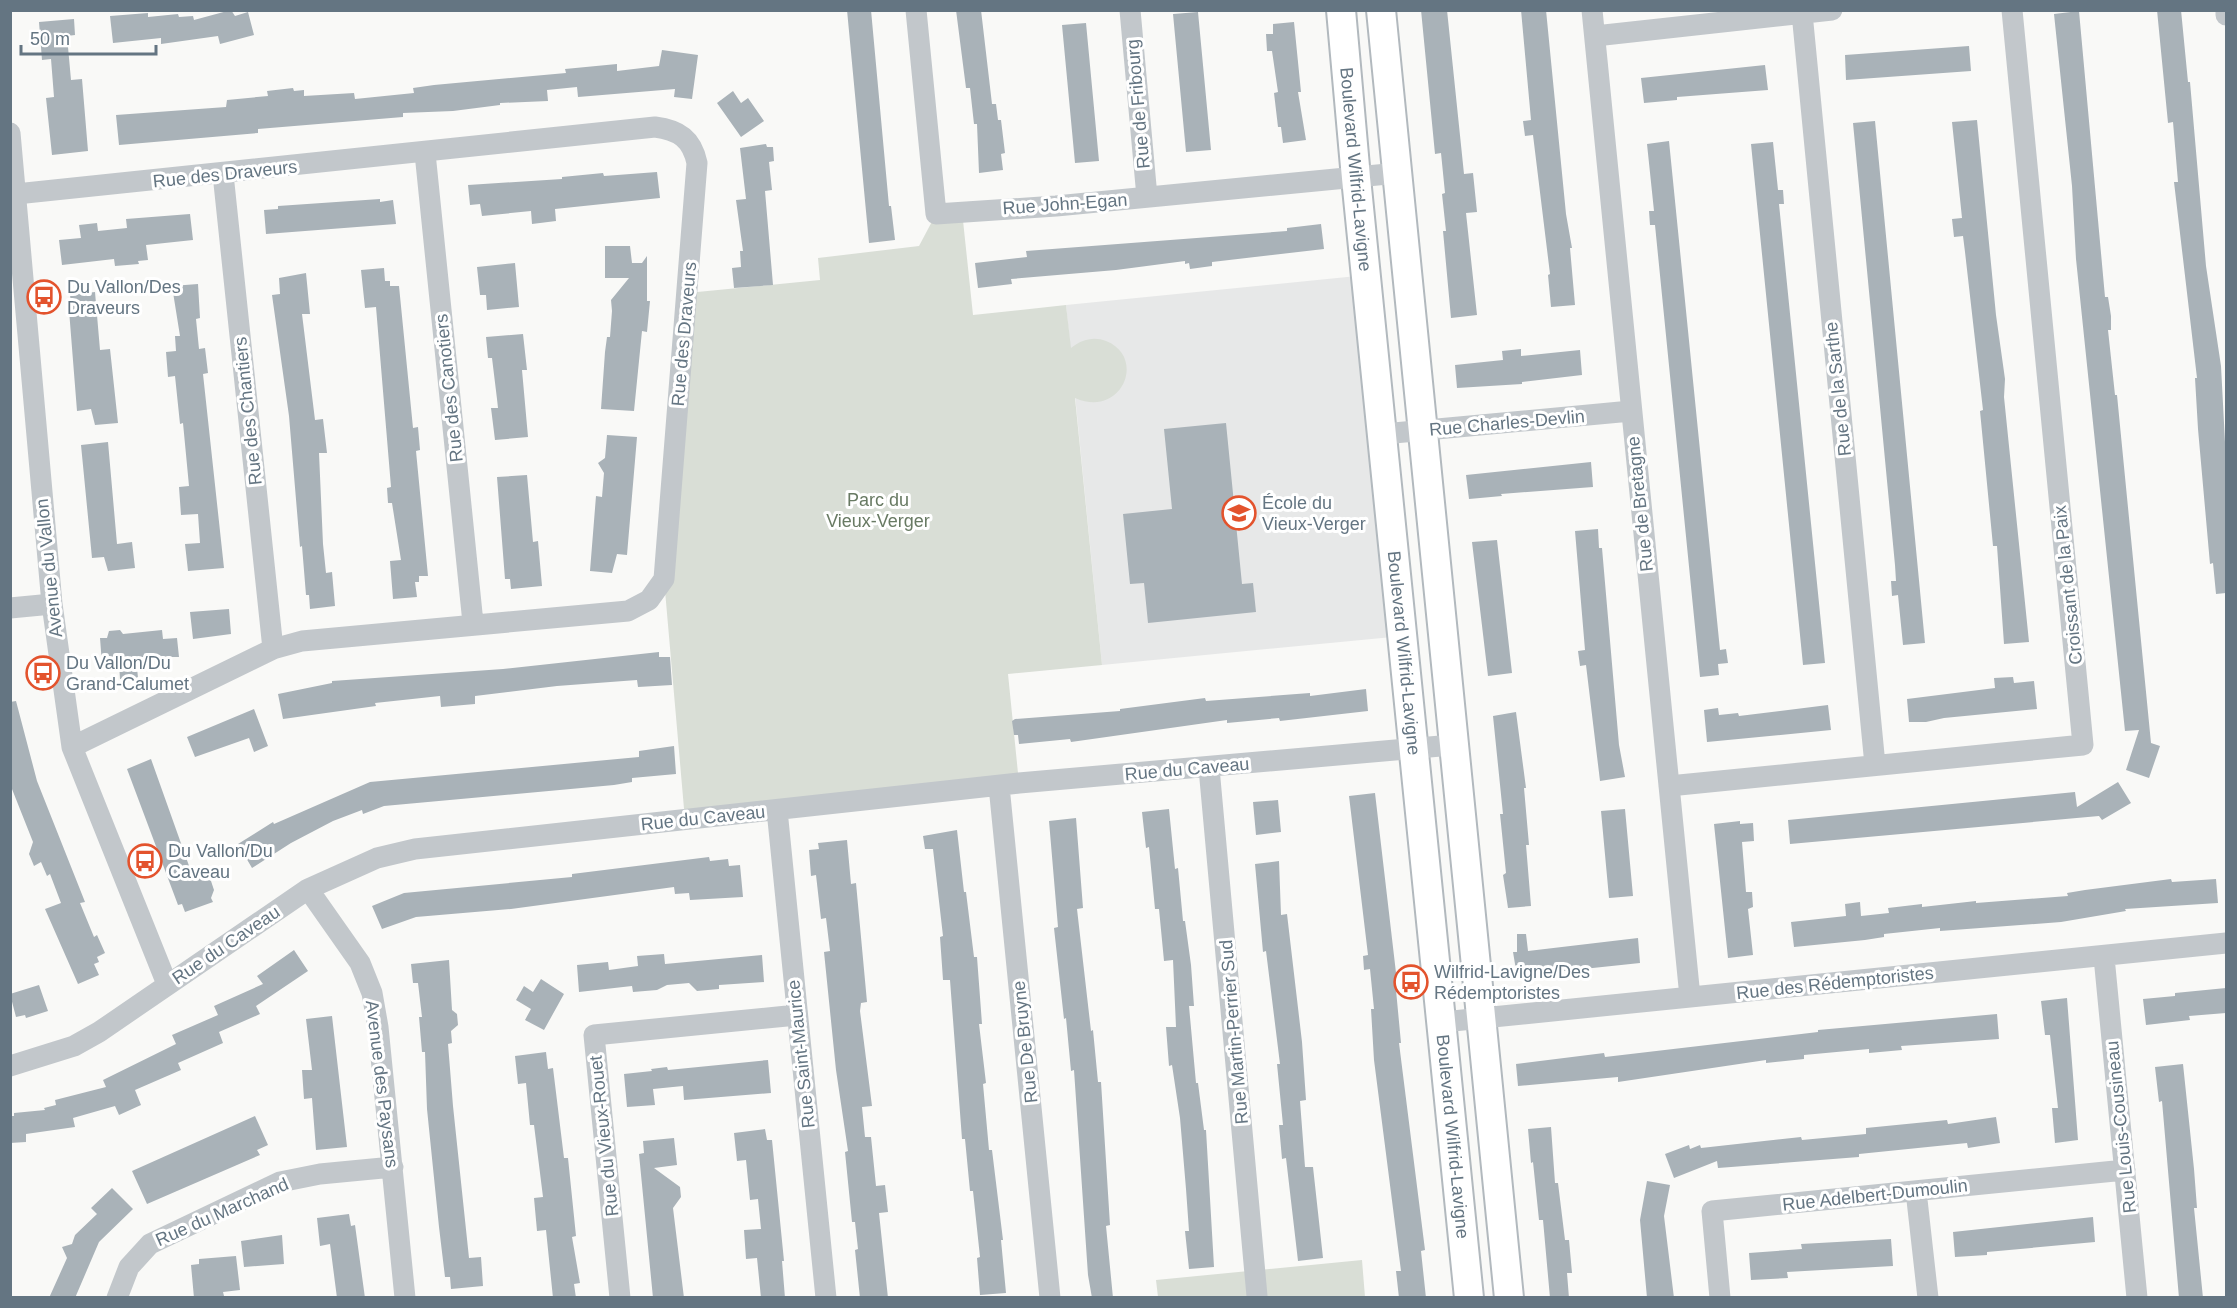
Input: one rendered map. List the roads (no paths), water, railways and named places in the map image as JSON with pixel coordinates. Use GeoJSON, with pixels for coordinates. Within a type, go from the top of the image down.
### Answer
{"type":"FeatureCollection","features":[{"type":"Feature","properties":{"kind":"main road","name":"Boulevard Wilfrid-Lavigne"},"geometry":{"type":"LineString","coordinates":[[1341,10],[1469,1298]]}},
{"type":"Feature","properties":{"kind":"main road","name":"Boulevard Wilfrid-Lavigne"},"geometry":{"type":"LineString","coordinates":[[1381,10],[1452,746],[1509,1298]]}},
{"type":"Feature","properties":{"kind":"street","name":"Rue John-Egan"},"geometry":{"type":"LineString","coordinates":[[916,10],[936,214],[1398,173]]}},
{"type":"Feature","properties":{"kind":"street","name":"Rue de Fribourg"},"geometry":{"type":"LineString","coordinates":[[1130,10],[1147,197]]}},
{"type":"Feature","properties":{"kind":"street","name":"Rue de Bretagne"},"geometry":{"type":"LineString","coordinates":[[1593,10],[1690,997]]}},
{"type":"Feature","properties":{"kind":"street"},"geometry":{"type":"LineString","coordinates":[[1595,36],[1832,10]]}},
{"type":"Feature","properties":{"kind":"street","name":"Croissant de la Paix"},"geometry":{"type":"LineString","coordinates":[[1669,786],[2083,745],[2012,10]]}},
{"type":"Feature","properties":{"kind":"street","name":"Rue de la Sarthe"},"geometry":{"type":"LineString","coordinates":[[1802,13],[1875,765]]}},
{"type":"Feature","properties":{"kind":"street","name":"Rue des Draveurs"},"geometry":{"type":"LineString","coordinates":[[16,194],[425,153],[656,127],[680,132],[695,150],[697,163],[664,579],[649,600],[628,611],[473,623],[302,641],[273,649],[72,747]]}},
{"type":"Feature","properties":{"kind":"street","name":"Avenue du Vallon"},"geometry":{"type":"LineString","coordinates":[[10,133],[52,604],[72,747],[168,984]]}},
{"type":"Feature","properties":{"kind":"street","name":"Rue des Canotiers"},"geometry":{"type":"LineString","coordinates":[[425,153],[473,623]]}},
{"type":"Feature","properties":{"kind":"street","name":"Rue des Chantiers"},"geometry":{"type":"LineString","coordinates":[[223,174],[273,649]]}},
{"type":"Feature","properties":{"kind":"street","name":"Rue Charles-Devlin"},"geometry":{"type":"LineString","coordinates":[[1383,434],[1631,411]]}},
{"type":"Feature","properties":{"kind":"street"},"geometry":{"type":"LineString","coordinates":[[10,608],[52,604]]}},
{"type":"Feature","properties":{"kind":"street","name":"Rue du Caveau"},"geometry":{"type":"LineString","coordinates":[[10,1066],[74,1046],[308,889],[377,858],[415,849],[999,786],[1452,746]]}},
{"type":"Feature","properties":{"kind":"street","name":"Rue Martin-Perrier Sud"},"geometry":{"type":"LineString","coordinates":[[1209,768],[1257,1296]]}},
{"type":"Feature","properties":{"kind":"street","name":"Rue De Bruyne"},"geometry":{"type":"LineString","coordinates":[[999,786],[1050,1298]]}},
{"type":"Feature","properties":{"kind":"street","name":"Rue Saint-Maurice"},"geometry":{"type":"LineString","coordinates":[[777,810],[826,1298]]}},
{"type":"Feature","properties":{"kind":"street","name":"Avenue des Paysans"},"geometry":{"type":"LineString","coordinates":[[308,889],[360,963],[372,993],[378,1026],[405,1298]]}},
{"type":"Feature","properties":{"kind":"street","name":"Rue des Rédemptoristes"},"geometry":{"type":"LineString","coordinates":[[1443,1022],[2226,943]]}},
{"type":"Feature","properties":{"kind":"street","name":"Rue Louis-Cousineau"},"geometry":{"type":"LineString","coordinates":[[2104,957],[2137,1298]]}},
{"type":"Feature","properties":{"kind":"street","name":"Rue du Vieux-Rouet"},"geometry":{"type":"LineString","coordinates":[[620,1298],[594,1035],[797,1015]]}},
{"type":"Feature","properties":{"kind":"street","name":"Rue du Marchand"},"geometry":{"type":"LineString","coordinates":[[117,1298],[129,1267],[150,1244],[170,1234],[280,1182],[320,1174],[393,1167]]}},
{"type":"Feature","properties":{"kind":"street","name":"Rue Adelbert-Dumoulin"},"geometry":{"type":"LineString","coordinates":[[1720,1298],[1712,1211],[2125,1170]]}},
{"type":"Feature","properties":{"kind":"street"},"geometry":{"type":"LineString","coordinates":[[1916,1191],[1928,1298]]}},
{"type":"Feature","properties":{"kind":"place","name":"Du Vallon/Des Draveurs"},"geometry":{"type":"Point","coordinates":[44,297]}},
{"type":"Feature","properties":{"kind":"place","name":"École du Vieux-Verger"},"geometry":{"type":"Point","coordinates":[1239,513]}},
{"type":"Feature","properties":{"kind":"place","name":"Du Vallon/Du Grand-Calumet"},"geometry":{"type":"Point","coordinates":[43,673]}},
{"type":"Feature","properties":{"kind":"place","name":"Du Vallon/Du Caveau"},"geometry":{"type":"Point","coordinates":[145,861]}},
{"type":"Feature","properties":{"kind":"place","name":"Wilfrid-Lavigne/Des Rédemptoristes"},"geometry":{"type":"Point","coordinates":[1411,982]}},
{"type":"Feature","properties":{"kind":"park label","name":"Parc du Vieux-Verger"},"geometry":{"type":"Point","coordinates":[878,510]}}]}
